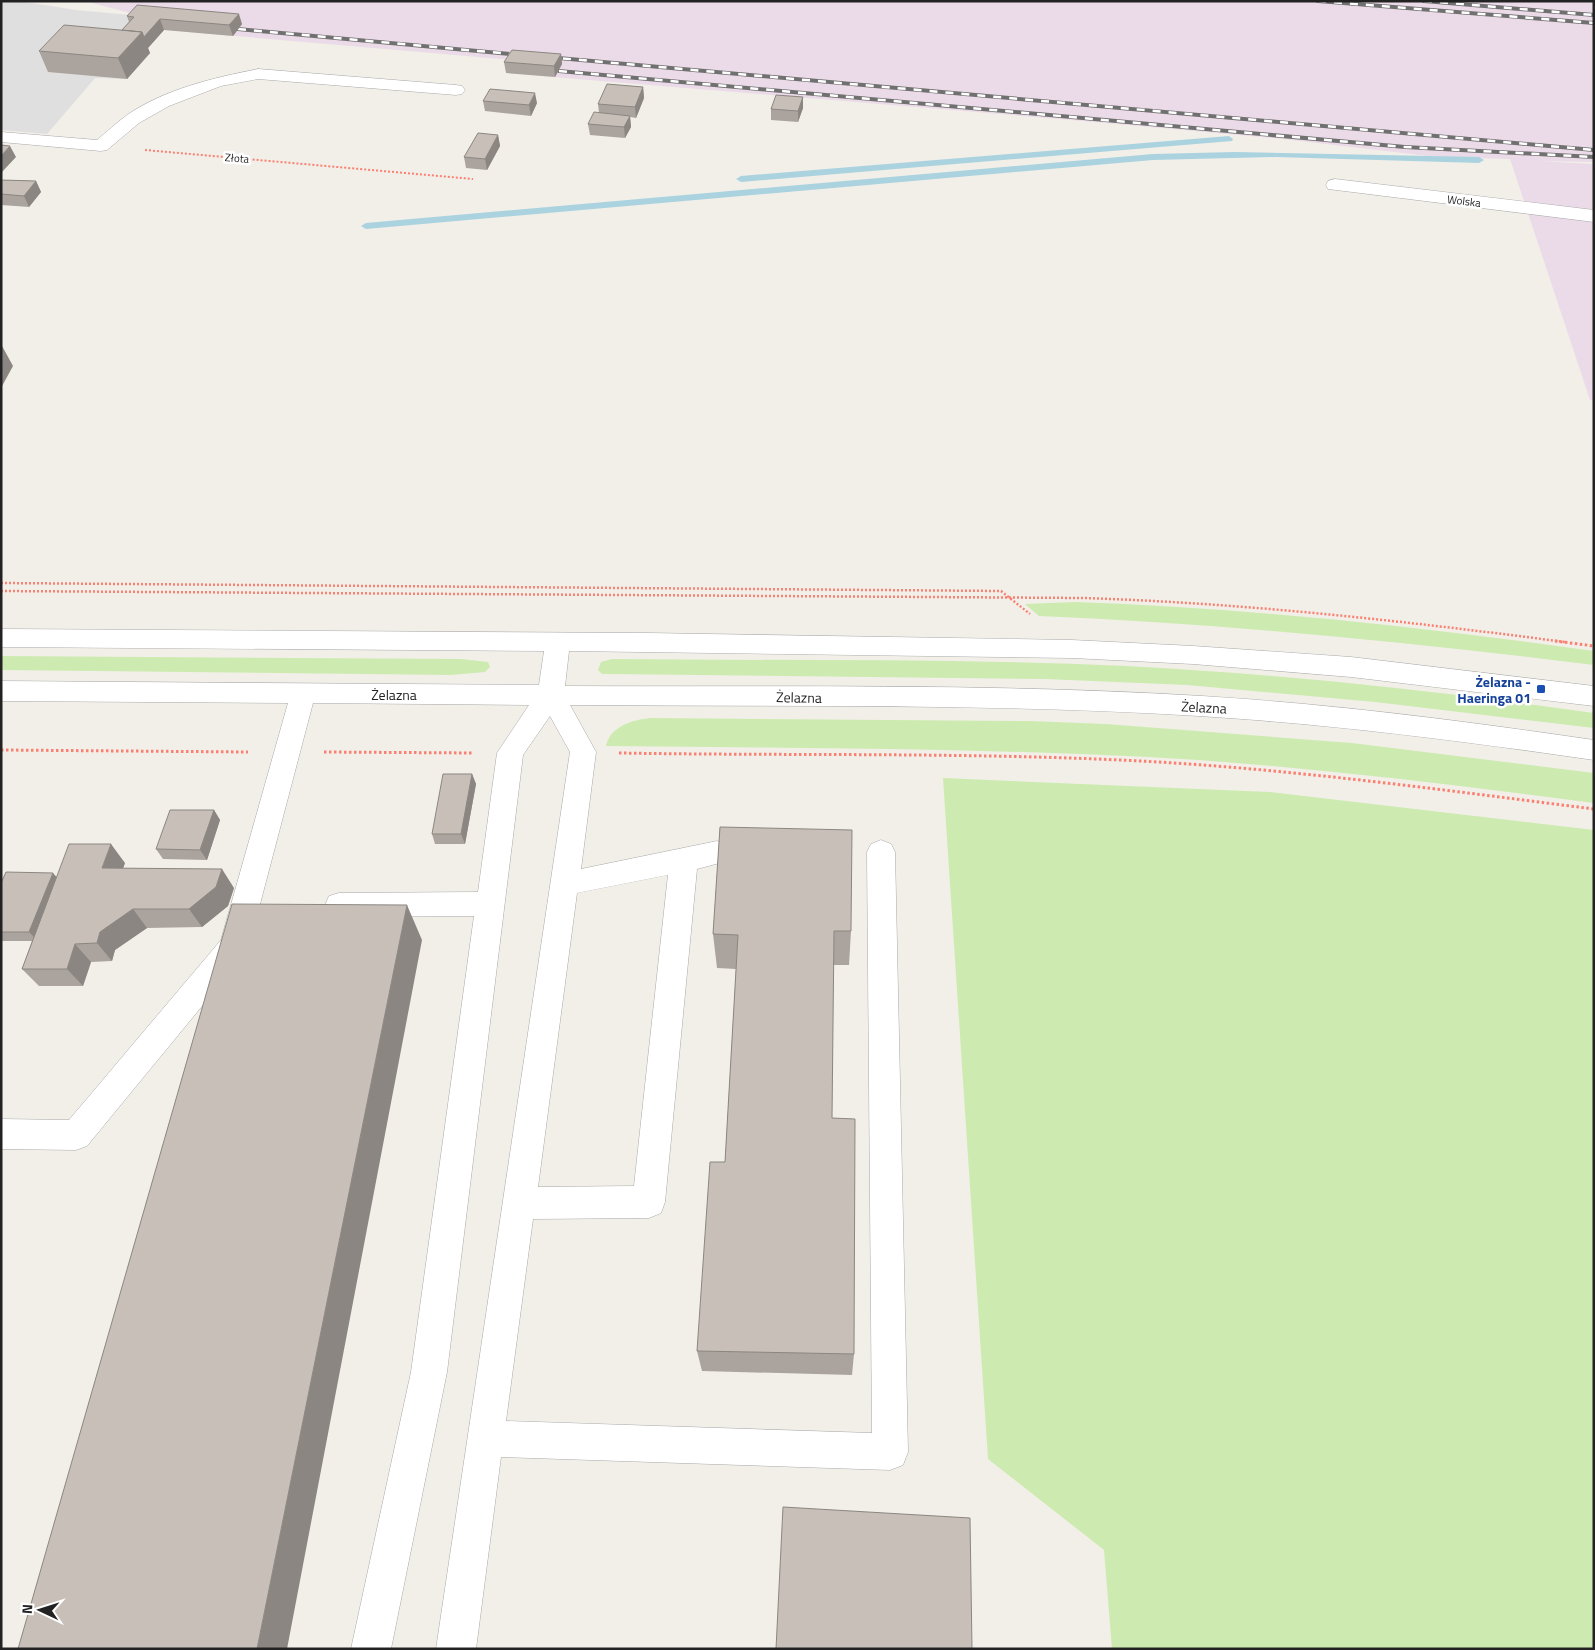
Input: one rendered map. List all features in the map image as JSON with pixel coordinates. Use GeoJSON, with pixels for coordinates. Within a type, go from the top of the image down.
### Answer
{"type":"FeatureCollection","features":[{"type":"Feature","properties":{"kind":"street"},"geometry":{"type":"LineString","coordinates":[[1,137],[101,146],[133,119],[163,102],[217,82],[258,74],[456,90]]}},
{"type":"Feature","properties":{"kind":"street","name":"Wolska"},"geometry":{"type":"LineString","coordinates":[[1335,185],[1594,216]]}},
{"type":"Feature","properties":{"kind":"street"},"geometry":{"type":"LineString","coordinates":[[1,638],[558,642],[1072,649],[1146,652],[1351,668],[1594,696]]}},
{"type":"Feature","properties":{"kind":"street"},"geometry":{"type":"LineString","coordinates":[[370,1649],[429,1372],[510,753],[550,694],[558,642]]}},
{"type":"Feature","properties":{"kind":"street","name":"Żelazna"},"geometry":{"type":"LineString","coordinates":[[1,691],[550,694],[1098,701],[1259,710],[1477,733],[1594,750]]}},
{"type":"Feature","properties":{"kind":"street"},"geometry":{"type":"LineString","coordinates":[[211,1022],[234,946],[303,694]]}},
{"type":"Feature","properties":{"kind":"street"},"geometry":{"type":"LineString","coordinates":[[456,1649],[583,752],[550,694]]}},
{"type":"Feature","properties":{"kind":"street"},"geometry":{"type":"LineString","coordinates":[[486,1441],[499,1439],[890,1452],[881,852]]}},
{"type":"Feature","properties":{"kind":"street"},"geometry":{"type":"LineString","coordinates":[[565,884],[716,853]]}},
{"type":"Feature","properties":{"kind":"street"},"geometry":{"type":"LineString","coordinates":[[520,1203],[649,1202],[684,859]]}},
{"type":"Feature","properties":{"kind":"street"},"geometry":{"type":"LineString","coordinates":[[314,906],[491,904]]}},
{"type":"Feature","properties":{"kind":"street"},"geometry":{"type":"LineString","coordinates":[[245,906],[274,906]]}},
{"type":"Feature","properties":{"kind":"street"},"geometry":{"type":"LineString","coordinates":[[1,1134],[76,1135],[234,946]]}},
{"type":"Feature","properties":{"kind":"path","name":"Złota"},"geometry":{"type":"LineString","coordinates":[[101,146],[473,179]]}},
{"type":"Feature","properties":{"kind":"path"},"geometry":{"type":"LineString","coordinates":[[1,583],[1001,591],[1010,598]]}},
{"type":"Feature","properties":{"kind":"path"},"geometry":{"type":"LineString","coordinates":[[1,591],[1090,597],[1310,611],[1594,646]]}},
{"type":"Feature","properties":{"kind":"path"},"geometry":{"type":"LineString","coordinates":[[1,750],[510,753]]}},
{"type":"Feature","properties":{"kind":"path"},"geometry":{"type":"LineString","coordinates":[[583,752],[1033,757],[1142,762],[1371,781],[1594,809]]}},
{"type":"Feature","properties":{"kind":"shaded area"},"geometry":{"type":"Polygon","coordinates":[[[1,1],[19,1],[76,10],[141,16],[118,50],[150,53],[127,79],[95,78],[47,134],[1,130],[1,1]]]}},
{"type":"Feature","properties":{"kind":"shaded area"},"geometry":{"type":"Polygon","coordinates":[[[85,1],[1594,1],[1594,162],[1538,161],[1594,164],[1594,400],[1590,400],[1510,159],[1437,157],[1283,139],[506,73],[513,60],[131,27],[141,16],[85,1]]]}},
{"type":"Feature","properties":{"kind":"green space"},"geometry":{"type":"Polygon","coordinates":[[[1075,602],[1270,614],[1465,634],[1594,651],[1594,665],[1317,635],[1109,619],[1039,616],[1025,604],[1075,602]]]}},
{"type":"Feature","properties":{"kind":"green space"},"geometry":{"type":"Polygon","coordinates":[[[1,656],[461,659],[488,662],[490,667],[485,672],[451,675],[1,670],[1,656]]]}},
{"type":"Feature","properties":{"kind":"green space"},"geometry":{"type":"Polygon","coordinates":[[[612,659],[1062,663],[1185,669],[1360,684],[1594,713],[1594,728],[1375,702],[1187,685],[1045,679],[602,674],[598,670],[601,662],[612,659]]]}},
{"type":"Feature","properties":{"kind":"green space"},"geometry":{"type":"Polygon","coordinates":[[[650,718],[1029,721],[1106,724],[1352,743],[1594,773],[1594,803],[1427,782],[1204,760],[945,750],[606,746],[612,733],[623,725],[650,718]]]}},
{"type":"Feature","properties":{"kind":"green space"},"geometry":{"type":"Polygon","coordinates":[[[943,778],[1270,792],[1594,830],[1594,1649],[1112,1649],[1104,1550],[988,1459],[943,778]]]}},
{"type":"Feature","properties":{"kind":"building"},"geometry":{"type":"Polygon","coordinates":[[[137,5],[239,14],[229,25],[160,19],[144,37],[142,32],[122,30],[134,17],[127,16],[137,5]]]}},
{"type":"Feature","properties":{"kind":"building"},"geometry":{"type":"Polygon","coordinates":[[[64,25],[142,32],[118,58],[39,51],[64,25]]]}},
{"type":"Feature","properties":{"kind":"building"},"geometry":{"type":"Polygon","coordinates":[[[512,50],[561,54],[554,66],[504,62],[512,50]]]}},
{"type":"Feature","properties":{"kind":"building"},"geometry":{"type":"Polygon","coordinates":[[[607,84],[643,87],[635,107],[598,104],[607,84]]]}},
{"type":"Feature","properties":{"kind":"building"},"geometry":{"type":"Polygon","coordinates":[[[490,89],[535,93],[529,105],[483,101],[490,89]]]}},
{"type":"Feature","properties":{"kind":"building"},"geometry":{"type":"Polygon","coordinates":[[[776,95],[803,97],[798,111],[771,109],[776,95]]]}},
{"type":"Feature","properties":{"kind":"building"},"geometry":{"type":"Polygon","coordinates":[[[594,112],[630,116],[624,127],[588,124],[594,112]]]}},
{"type":"Feature","properties":{"kind":"building"},"geometry":{"type":"Polygon","coordinates":[[[478,133],[498,135],[485,159],[464,157],[478,133]]]}},
{"type":"Feature","properties":{"kind":"building"},"geometry":{"type":"Polygon","coordinates":[[[1,145],[10,146],[1,156],[1,145]]]}},
{"type":"Feature","properties":{"kind":"building"},"geometry":{"type":"Polygon","coordinates":[[[1,180],[36,181],[24,196],[1,194],[1,180]]]}},
{"type":"Feature","properties":{"kind":"building"},"geometry":{"type":"Polygon","coordinates":[[[443,774],[472,774],[461,834],[432,834],[443,774]]]}},
{"type":"Feature","properties":{"kind":"building"},"geometry":{"type":"Polygon","coordinates":[[[170,810],[214,810],[200,850],[156,849],[170,810]]]}},
{"type":"Feature","properties":{"kind":"building"},"geometry":{"type":"Polygon","coordinates":[[[720,827],[852,830],[851,931],[834,931],[832,1118],[855,1119],[854,1354],[697,1351],[710,1162],[725,1162],[738,935],[713,934],[720,827]]]}},
{"type":"Feature","properties":{"kind":"building"},"geometry":{"type":"Polygon","coordinates":[[[69,844],[111,844],[102,868],[222,869],[216,887],[189,909],[133,909],[100,932],[97,943],[75,944],[67,969],[22,969],[69,844]]]}},
{"type":"Feature","properties":{"kind":"building"},"geometry":{"type":"Polygon","coordinates":[[[6,872],[53,873],[29,932],[1,932],[1,883],[6,872]]]}},
{"type":"Feature","properties":{"kind":"building"},"geometry":{"type":"Polygon","coordinates":[[[232,904],[407,905],[257,1649],[18,1649],[232,904]]]}},
{"type":"Feature","properties":{"kind":"building"},"geometry":{"type":"Polygon","coordinates":[[[783,1507],[970,1518],[972,1649],[776,1649],[783,1507]]]}},
{"type":"Feature","properties":{"kind":"waterway"},"geometry":{"type":"LineString","coordinates":[[741,179],[1229,139]]}},
{"type":"Feature","properties":{"kind":"waterway"},"geometry":{"type":"LineString","coordinates":[[366,226],[1153,157],[1276,155],[1479,160]]}},
{"type":"Feature","properties":{"kind":"railway"},"geometry":{"type":"LineString","coordinates":[[1318,1],[1594,23]]}},
{"type":"Feature","properties":{"kind":"railway"},"geometry":{"type":"LineString","coordinates":[[1424,1],[1594,15]]}},
{"type":"Feature","properties":{"kind":"railway"},"geometry":{"type":"LineString","coordinates":[[238,29],[522,55]]}},
{"type":"Feature","properties":{"kind":"railway"},"geometry":{"type":"LineString","coordinates":[[547,57],[1594,150]]}},
{"type":"Feature","properties":{"kind":"railway"},"geometry":{"type":"LineString","coordinates":[[559,71],[1405,147],[1594,157]]}},
{"type":"Feature","properties":{"kind":"place","name":"Żelazna - Haeringa 01"},"geometry":{"type":"Point","coordinates":[1541,689]}}]}
